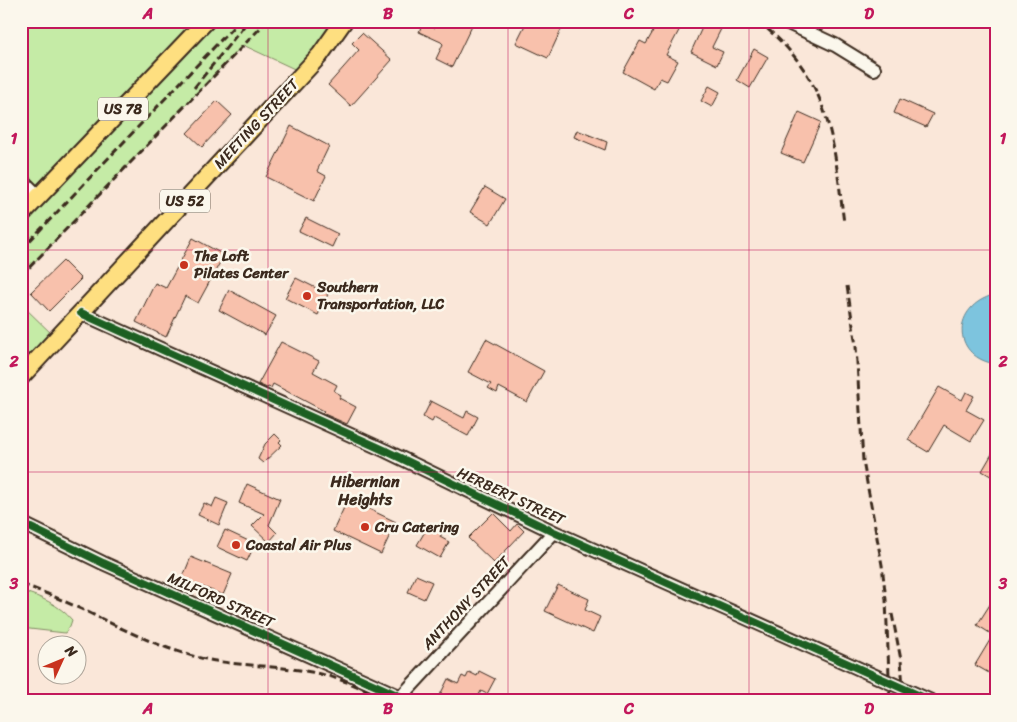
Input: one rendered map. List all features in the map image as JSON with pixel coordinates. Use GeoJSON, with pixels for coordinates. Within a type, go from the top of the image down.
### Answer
{"type":"FeatureCollection","features":[{"type":"Feature","properties":{"kind":"main road","name":"US 78"},"geometry":{"type":"LineString","coordinates":[[21,216],[206,21]]}},
{"type":"Feature","properties":{"kind":"main road","name":"MEETING STREET"},"geometry":{"type":"LineString","coordinates":[[21,377],[320,55],[344,21]]}},
{"type":"Feature","properties":{"kind":"street"},"geometry":{"type":"LineString","coordinates":[[784,21],[835,45],[874,69]]}},
{"type":"Feature","properties":{"kind":"street"},"geometry":{"type":"LineString","coordinates":[[21,179],[39,197]]}},
{"type":"Feature","properties":{"kind":"street","name":"HERBERT STREET"},"geometry":{"type":"LineString","coordinates":[[81,313],[386,451],[554,532],[931,701]]}},
{"type":"Feature","properties":{"kind":"street","name":"MILFORD STREET"},"geometry":{"type":"LineString","coordinates":[[21,523],[103,563],[405,699]]}},
{"type":"Feature","properties":{"kind":"street","name":"ANTHONY STREET"},"geometry":{"type":"LineString","coordinates":[[405,699],[554,532]]}},
{"type":"Feature","properties":{"kind":"green space"},"geometry":{"type":"Polygon","coordinates":[[[21,21],[176,21],[198,29],[206,21],[344,21],[303,73],[243,45],[21,276],[21,21]]]}},
{"type":"Feature","properties":{"kind":"green space"},"geometry":{"type":"Polygon","coordinates":[[[21,304],[57,339],[21,377],[21,304]]]}},
{"type":"Feature","properties":{"kind":"green space"},"geometry":{"type":"Polygon","coordinates":[[[21,591],[49,602],[62,610],[72,620],[65,633],[21,628],[21,591]]]}},
{"type":"Feature","properties":{"kind":"water"},"geometry":{"type":"Polygon","coordinates":[[[990,296],[996,296],[996,364],[982,360],[972,353],[965,344],[962,333],[963,322],[968,312],[977,303],[990,296]]]}},
{"type":"Feature","properties":{"kind":"building"},"geometry":{"type":"Polygon","coordinates":[[[438,21],[474,21],[452,67],[436,59],[443,44],[419,32],[423,22],[435,28],[438,21]]]}},
{"type":"Feature","properties":{"kind":"building"},"geometry":{"type":"Polygon","coordinates":[[[527,21],[565,21],[548,58],[516,43],[527,21]]]}},
{"type":"Feature","properties":{"kind":"building"},"geometry":{"type":"Polygon","coordinates":[[[659,21],[684,21],[666,55],[678,61],[667,81],[660,78],[654,89],[623,72],[640,41],[646,44],[659,21]]]}},
{"type":"Feature","properties":{"kind":"building"},"geometry":{"type":"Polygon","coordinates":[[[705,21],[722,27],[712,47],[723,52],[717,65],[691,52],[705,21]]]}},
{"type":"Feature","properties":{"kind":"building"},"geometry":{"type":"Polygon","coordinates":[[[362,33],[392,60],[351,106],[328,85],[359,50],[352,43],[362,33]]]}},
{"type":"Feature","properties":{"kind":"building"},"geometry":{"type":"Polygon","coordinates":[[[754,49],[768,57],[750,88],[737,80],[754,49]]]}},
{"type":"Feature","properties":{"kind":"building"},"geometry":{"type":"Polygon","coordinates":[[[709,86],[720,92],[712,107],[701,101],[709,86]]]}},
{"type":"Feature","properties":{"kind":"building"},"geometry":{"type":"Polygon","coordinates":[[[900,99],[933,114],[926,127],[894,113],[900,99]]]}},
{"type":"Feature","properties":{"kind":"building"},"geometry":{"type":"Polygon","coordinates":[[[217,101],[232,115],[202,147],[187,133],[217,101]]]}},
{"type":"Feature","properties":{"kind":"building"},"geometry":{"type":"Polygon","coordinates":[[[799,112],[821,122],[803,162],[781,153],[799,112]]]}},
{"type":"Feature","properties":{"kind":"building"},"geometry":{"type":"Polygon","coordinates":[[[291,126],[329,146],[317,171],[326,176],[314,201],[266,177],[291,126]]]}},
{"type":"Feature","properties":{"kind":"building"},"geometry":{"type":"Polygon","coordinates":[[[577,130],[607,142],[605,150],[574,137],[577,130]]]}},
{"type":"Feature","properties":{"kind":"building"},"geometry":{"type":"Polygon","coordinates":[[[485,187],[505,199],[490,224],[470,212],[485,187]]]}},
{"type":"Feature","properties":{"kind":"building"},"geometry":{"type":"Polygon","coordinates":[[[306,218],[338,234],[332,247],[299,231],[306,218]]]}},
{"type":"Feature","properties":{"kind":"building"},"geometry":{"type":"Polygon","coordinates":[[[193,238],[224,255],[198,303],[185,296],[166,337],[136,322],[155,283],[166,288],[193,238]]]}},
{"type":"Feature","properties":{"kind":"building"},"geometry":{"type":"Polygon","coordinates":[[[63,261],[81,279],[49,311],[31,292],[63,261]]]}},
{"type":"Feature","properties":{"kind":"building","name":"Southern Transportation, LLC"},"geometry":{"type":"Polygon","coordinates":[[[296,278],[328,294],[318,315],[285,298],[296,278]]]}},
{"type":"Feature","properties":{"kind":"building"},"geometry":{"type":"Polygon","coordinates":[[[229,290],[276,316],[265,335],[219,310],[229,290]]]}},
{"type":"Feature","properties":{"kind":"building"},"geometry":{"type":"Polygon","coordinates":[[[486,339],[544,371],[527,402],[499,387],[497,393],[488,388],[491,384],[468,372],[486,339]]]}},
{"type":"Feature","properties":{"kind":"building"},"geometry":{"type":"Polygon","coordinates":[[[281,342],[319,361],[313,372],[337,385],[334,391],[341,395],[339,398],[356,407],[347,424],[322,413],[324,411],[273,384],[271,388],[267,388],[258,384],[281,342]]]}},
{"type":"Feature","properties":{"kind":"building"},"geometry":{"type":"Polygon","coordinates":[[[939,387],[962,400],[966,392],[974,396],[966,410],[984,420],[971,441],[944,425],[928,452],[908,440],[939,387]]]}},
{"type":"Feature","properties":{"kind":"building"},"geometry":{"type":"Polygon","coordinates":[[[431,401],[464,418],[467,411],[478,417],[468,436],[434,418],[432,422],[423,417],[431,401]]]}},
{"type":"Feature","properties":{"kind":"building"},"geometry":{"type":"Polygon","coordinates":[[[275,434],[281,440],[279,442],[282,445],[263,463],[258,459],[265,444],[275,434]]]}},
{"type":"Feature","properties":{"kind":"building"},"geometry":{"type":"Polygon","coordinates":[[[996,447],[996,479],[982,471],[996,447]]]}},
{"type":"Feature","properties":{"kind":"building"},"geometry":{"type":"Polygon","coordinates":[[[247,484],[280,499],[269,525],[277,533],[269,542],[252,526],[264,514],[239,503],[247,484]]]}},
{"type":"Feature","properties":{"kind":"building"},"geometry":{"type":"Polygon","coordinates":[[[216,498],[228,503],[219,525],[198,515],[204,503],[212,507],[216,498]]]}},
{"type":"Feature","properties":{"kind":"building","name":"Cru Catering"},"geometry":{"type":"Polygon","coordinates":[[[348,499],[396,522],[381,554],[333,531],[348,499]]]}},
{"type":"Feature","properties":{"kind":"building"},"geometry":{"type":"Polygon","coordinates":[[[493,513],[511,531],[517,524],[524,531],[494,563],[468,538],[493,513]]]}},
{"type":"Feature","properties":{"kind":"building"},"geometry":{"type":"Polygon","coordinates":[[[430,523],[444,530],[440,537],[449,542],[440,558],[417,545],[430,523]]]}},
{"type":"Feature","properties":{"kind":"building","name":"Coastal Air Plus"},"geometry":{"type":"Polygon","coordinates":[[[225,530],[255,544],[247,561],[217,547],[225,530]]]}},
{"type":"Feature","properties":{"kind":"building"},"geometry":{"type":"Polygon","coordinates":[[[191,557],[232,574],[223,595],[182,579],[191,557]]]}},
{"type":"Feature","properties":{"kind":"building"},"geometry":{"type":"Polygon","coordinates":[[[416,575],[432,582],[424,599],[408,592],[416,575]]]}},
{"type":"Feature","properties":{"kind":"building"},"geometry":{"type":"Polygon","coordinates":[[[558,585],[589,599],[585,610],[600,617],[593,633],[545,611],[558,585]]]}},
{"type":"Feature","properties":{"kind":"building"},"geometry":{"type":"Polygon","coordinates":[[[996,595],[996,677],[975,665],[993,635],[977,625],[996,595]]]}},
{"type":"Feature","properties":{"kind":"building"},"geometry":{"type":"Polygon","coordinates":[[[479,671],[495,679],[487,694],[481,691],[476,701],[447,701],[439,697],[448,679],[458,684],[462,676],[466,678],[469,672],[477,676],[479,671]]]}},
{"type":"Feature","properties":{"kind":"railway"},"geometry":{"type":"LineString","coordinates":[[21,250],[239,21]]}},
{"type":"Feature","properties":{"kind":"railway"},"geometry":{"type":"LineString","coordinates":[[194,88],[248,21]]}},
{"type":"Feature","properties":{"kind":"railway"},"geometry":{"type":"LineString","coordinates":[[21,276],[267,21]]}},
{"type":"Feature","properties":{"kind":"railway"},"geometry":{"type":"LineString","coordinates":[[758,21],[782,43],[801,65],[814,88],[824,112],[831,137],[844,223]]}},
{"type":"Feature","properties":{"kind":"railway"},"geometry":{"type":"LineString","coordinates":[[847,286],[856,346],[863,461],[882,565],[886,600],[890,701]]}},
{"type":"Feature","properties":{"kind":"railway"},"geometry":{"type":"LineString","coordinates":[[21,584],[63,601],[144,639],[186,654],[217,661],[296,669],[321,674],[351,684],[390,701]]}},
{"type":"Feature","properties":{"kind":"railway"},"geometry":{"type":"LineString","coordinates":[[892,614],[901,660],[904,701]]}},
{"type":"Feature","properties":{"kind":"cycle path"},"geometry":{"type":"LineString","coordinates":[[81,313],[386,451],[554,532],[931,701]]}},
{"type":"Feature","properties":{"kind":"cycle path"},"geometry":{"type":"LineString","coordinates":[[21,523],[103,563],[410,701]]}},
{"type":"Feature","properties":{"kind":"place","name":"The Loft Pilates Center"},"geometry":{"type":"Point","coordinates":[184,265]}},
{"type":"Feature","properties":{"kind":"place","name":"Southern Transportation, LLC"},"geometry":{"type":"Point","coordinates":[307,296]}},
{"type":"Feature","properties":{"kind":"place","name":"Cru Catering"},"geometry":{"type":"Point","coordinates":[365,527]}},
{"type":"Feature","properties":{"kind":"place","name":"Coastal Air Plus"},"geometry":{"type":"Point","coordinates":[236,545]}},
{"type":"Feature","properties":{"kind":"district","name":"Hibernian Heights"},"geometry":{"type":"Point","coordinates":[365,490]}}]}
